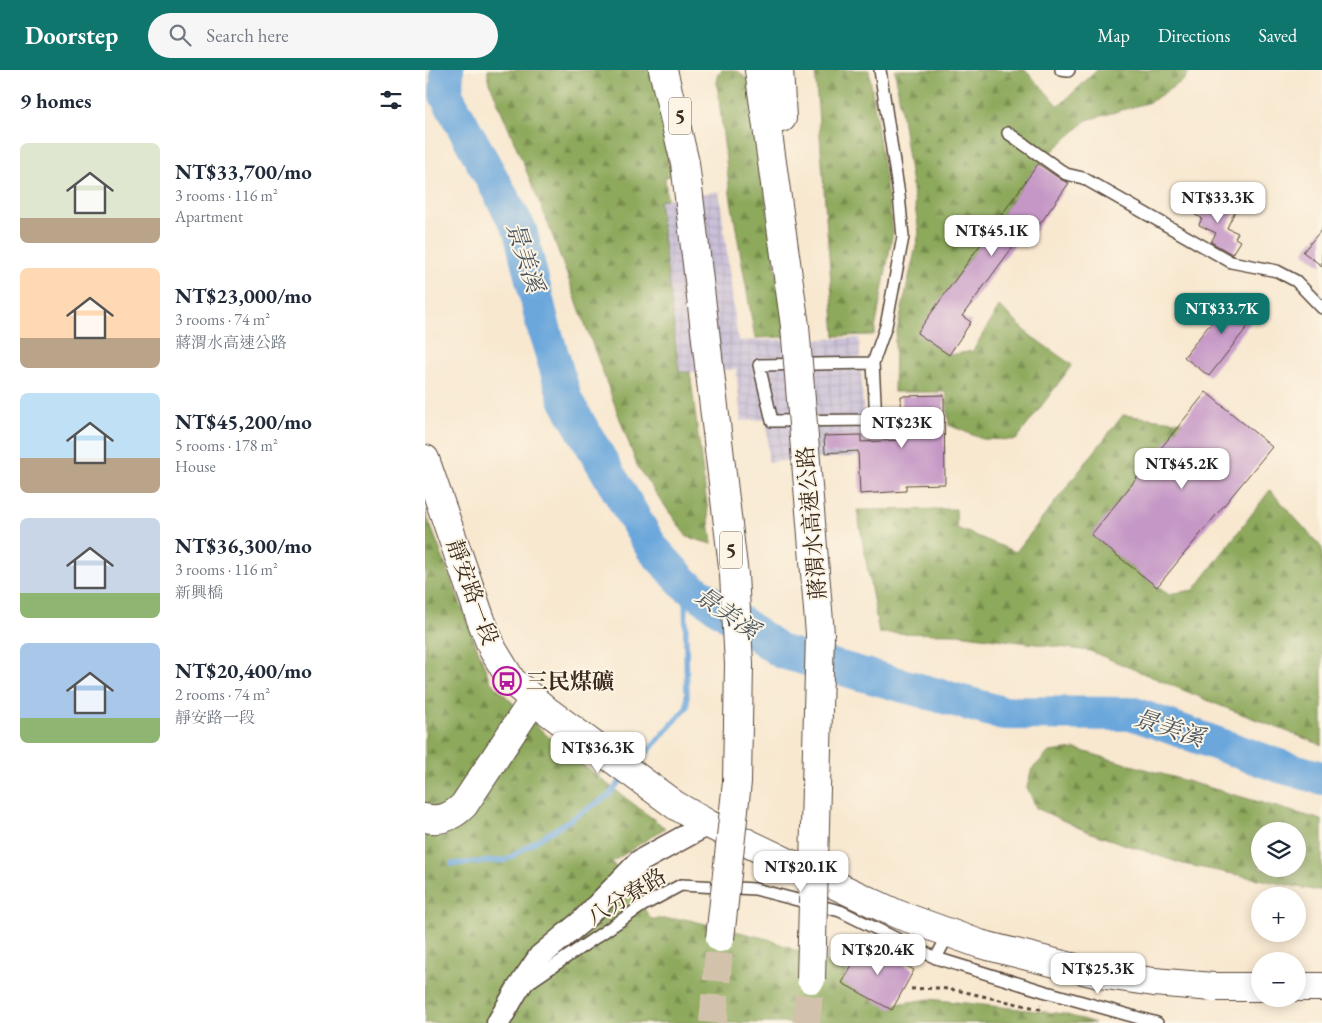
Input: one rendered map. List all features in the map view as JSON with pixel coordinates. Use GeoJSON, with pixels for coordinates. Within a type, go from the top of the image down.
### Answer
{"type":"FeatureCollection","features":[{"type":"Feature","properties":{"kind":"main road"},"geometry":{"type":"LineString","coordinates":[[663,70],[685,163]]}},
{"type":"Feature","properties":{"kind":"main road","name":"5"},"geometry":{"type":"LineString","coordinates":[[676,70],[685,163],[734,576],[739,664],[737,782],[720,938]]}},
{"type":"Feature","properties":{"kind":"main road","name":"蔣渭水高速公路"},"geometry":{"type":"LineString","coordinates":[[759,70],[795,326],[820,634],[811,979]]}},
{"type":"Feature","properties":{"kind":"main road"},"geometry":{"type":"LineString","coordinates":[[779,70],[795,326]]}},
{"type":"Feature","properties":{"kind":"main road","name":"靜安路一段"},"geometry":{"type":"LineString","coordinates":[[425,458],[481,620],[493,650],[512,681],[675,805],[708,824]]}},
{"type":"Feature","properties":{"kind":"main road"},"geometry":{"type":"LineString","coordinates":[[425,818],[434,820],[444,819],[456,813],[540,704]]}},
{"type":"Feature","properties":{"kind":"main road"},"geometry":{"type":"LineString","coordinates":[[708,824],[888,910],[980,944],[1099,974],[1154,982],[1213,987],[1251,987]]}},
{"type":"Feature","properties":{"kind":"main road"},"geometry":{"type":"LineString","coordinates":[[1306,987],[1322,988]]}},
{"type":"Feature","properties":{"kind":"street"},"geometry":{"type":"LineString","coordinates":[[499,1023],[517,990],[540,956],[581,921],[640,861],[708,824]]}},
{"type":"Feature","properties":{"kind":"lane"},"geometry":{"type":"LineString","coordinates":[[873,363],[759,365],[772,421],[876,420],[873,363],[886,326],[903,237],[899,195],[880,70]]}},
{"type":"Feature","properties":{"kind":"lane"},"geometry":{"type":"LineString","coordinates":[[1061,70],[1069,70]]}},
{"type":"Feature","properties":{"kind":"lane"},"geometry":{"type":"LineString","coordinates":[[1008,133],[1066,174],[1083,178],[1231,262],[1277,271],[1296,281],[1322,308]]}},
{"type":"Feature","properties":{"kind":"lane","name":"八分寮路"},"geometry":{"type":"LineString","coordinates":[[517,990],[641,906],[681,885],[755,889],[840,912],[936,958],[1157,1023]]}},
{"type":"Feature","properties":{"kind":"lane"},"geometry":{"type":"LineString","coordinates":[[936,958],[949,933]]}},
{"type":"Feature","properties":{"kind":"path"},"geometry":{"type":"LineString","coordinates":[[911,989],[938,988],[956,990],[1040,1009],[1043,991]]}},
{"type":"Feature","properties":{"kind":"shaded area"},"geometry":{"type":"Polygon","coordinates":[[[719,191],[738,341],[859,338],[866,456],[768,462],[767,419],[741,421],[736,369],[679,373],[659,200],[719,191]]]}},
{"type":"Feature","properties":{"kind":"green space"},"geometry":{"type":"Polygon","coordinates":[[[488,70],[655,70],[678,175],[665,177],[667,199],[659,201],[679,372],[690,372],[712,544],[687,537],[638,468],[546,218],[488,79],[488,70]]]}},
{"type":"Feature","properties":{"kind":"green space"},"geometry":{"type":"Polygon","coordinates":[[[722,70],[738,72],[749,83],[786,337],[755,338],[730,194],[717,83],[717,75],[722,70]]]}},
{"type":"Feature","properties":{"kind":"green space"},"geometry":{"type":"Polygon","coordinates":[[[815,70],[869,70],[893,232],[874,335],[835,336],[815,70]]]}},
{"type":"Feature","properties":{"kind":"green space"},"geometry":{"type":"Polygon","coordinates":[[[895,70],[1025,70],[1059,106],[1097,70],[1190,70],[1184,80],[1150,102],[1087,120],[1039,163],[917,333],[949,355],[973,351],[999,306],[1031,336],[1072,365],[1016,440],[982,439],[949,425],[946,392],[894,392],[895,340],[919,233],[895,70]]]}},
{"type":"Feature","properties":{"kind":"green space"},"geometry":{"type":"Polygon","coordinates":[[[1123,415],[1183,422],[1091,535],[1157,587],[1168,594],[1194,590],[1270,490],[1322,548],[1322,745],[1221,706],[1090,651],[958,634],[879,633],[857,510],[956,509],[957,528],[1016,552],[1123,415]]]}},
{"type":"Feature","properties":{"kind":"green space"},"geometry":{"type":"Polygon","coordinates":[[[425,511],[490,681],[558,746],[665,828],[612,862],[651,919],[685,919],[768,939],[857,976],[890,1005],[929,999],[1064,1014],[1095,1023],[425,1023],[425,511]]]}},
{"type":"Feature","properties":{"kind":"green space"},"geometry":{"type":"Polygon","coordinates":[[[1075,749],[1322,820],[1322,890],[1313,890],[1306,887],[1298,887],[1183,864],[1088,832],[1036,808],[1027,787],[1032,769],[1049,752],[1075,749]]]}},
{"type":"Feature","properties":{"kind":"building"},"geometry":{"type":"Polygon","coordinates":[[[1038,164],[1069,183],[1030,238],[1023,233],[962,316],[971,322],[949,355],[917,333],[1038,164]]]}},
{"type":"Feature","properties":{"kind":"building"},"geometry":{"type":"Polygon","coordinates":[[[1204,197],[1235,211],[1227,228],[1238,233],[1235,238],[1240,241],[1232,254],[1211,242],[1216,233],[1199,225],[1202,218],[1195,215],[1204,197]]]}},
{"type":"Feature","properties":{"kind":"building"},"geometry":{"type":"Polygon","coordinates":[[[1322,229],[1322,266],[1303,252],[1322,229]]]}},
{"type":"Feature","properties":{"kind":"building"},"geometry":{"type":"Polygon","coordinates":[[[1244,295],[1262,308],[1209,376],[1184,357],[1225,305],[1232,310],[1244,295]]]}},
{"type":"Feature","properties":{"kind":"building"},"geometry":{"type":"Polygon","coordinates":[[[1206,392],[1272,447],[1157,587],[1091,535],[1206,392]]]}},
{"type":"Feature","properties":{"kind":"building"},"geometry":{"type":"Polygon","coordinates":[[[944,395],[945,484],[906,485],[906,491],[860,494],[858,451],[825,453],[824,436],[861,435],[861,442],[902,440],[901,396],[944,395]]]}},
{"type":"Feature","properties":{"kind":"building"},"geometry":{"type":"Polygon","coordinates":[[[864,943],[914,970],[892,1010],[842,983],[864,943]]]}},
{"type":"Feature","properties":{"kind":"waterway","name":"景美溪"},"geometry":{"type":"LineString","coordinates":[[447,70],[446,95],[520,230],[543,325],[566,401],[652,548],[685,584],[782,652],[1002,713],[1134,714],[1279,766],[1322,778]]}},
{"type":"Feature","properties":{"kind":"waterway"},"geometry":{"type":"LineString","coordinates":[[635,766],[687,707],[685,584]]}},
{"type":"Feature","properties":{"kind":"waterway"},"geometry":{"type":"LineString","coordinates":[[452,864],[506,860],[608,796],[625,776]]}},
{"type":"Feature","properties":{"kind":"tunnel"},"geometry":{"type":"LineString","coordinates":[[713,1023],[720,938]]}},
{"type":"Feature","properties":{"kind":"tunnel"},"geometry":{"type":"LineString","coordinates":[[806,1023],[811,979]]}},
{"type":"Feature","properties":{"kind":"place","name":"三民煤礦"},"geometry":{"type":"Point","coordinates":[507,681]}}]}
